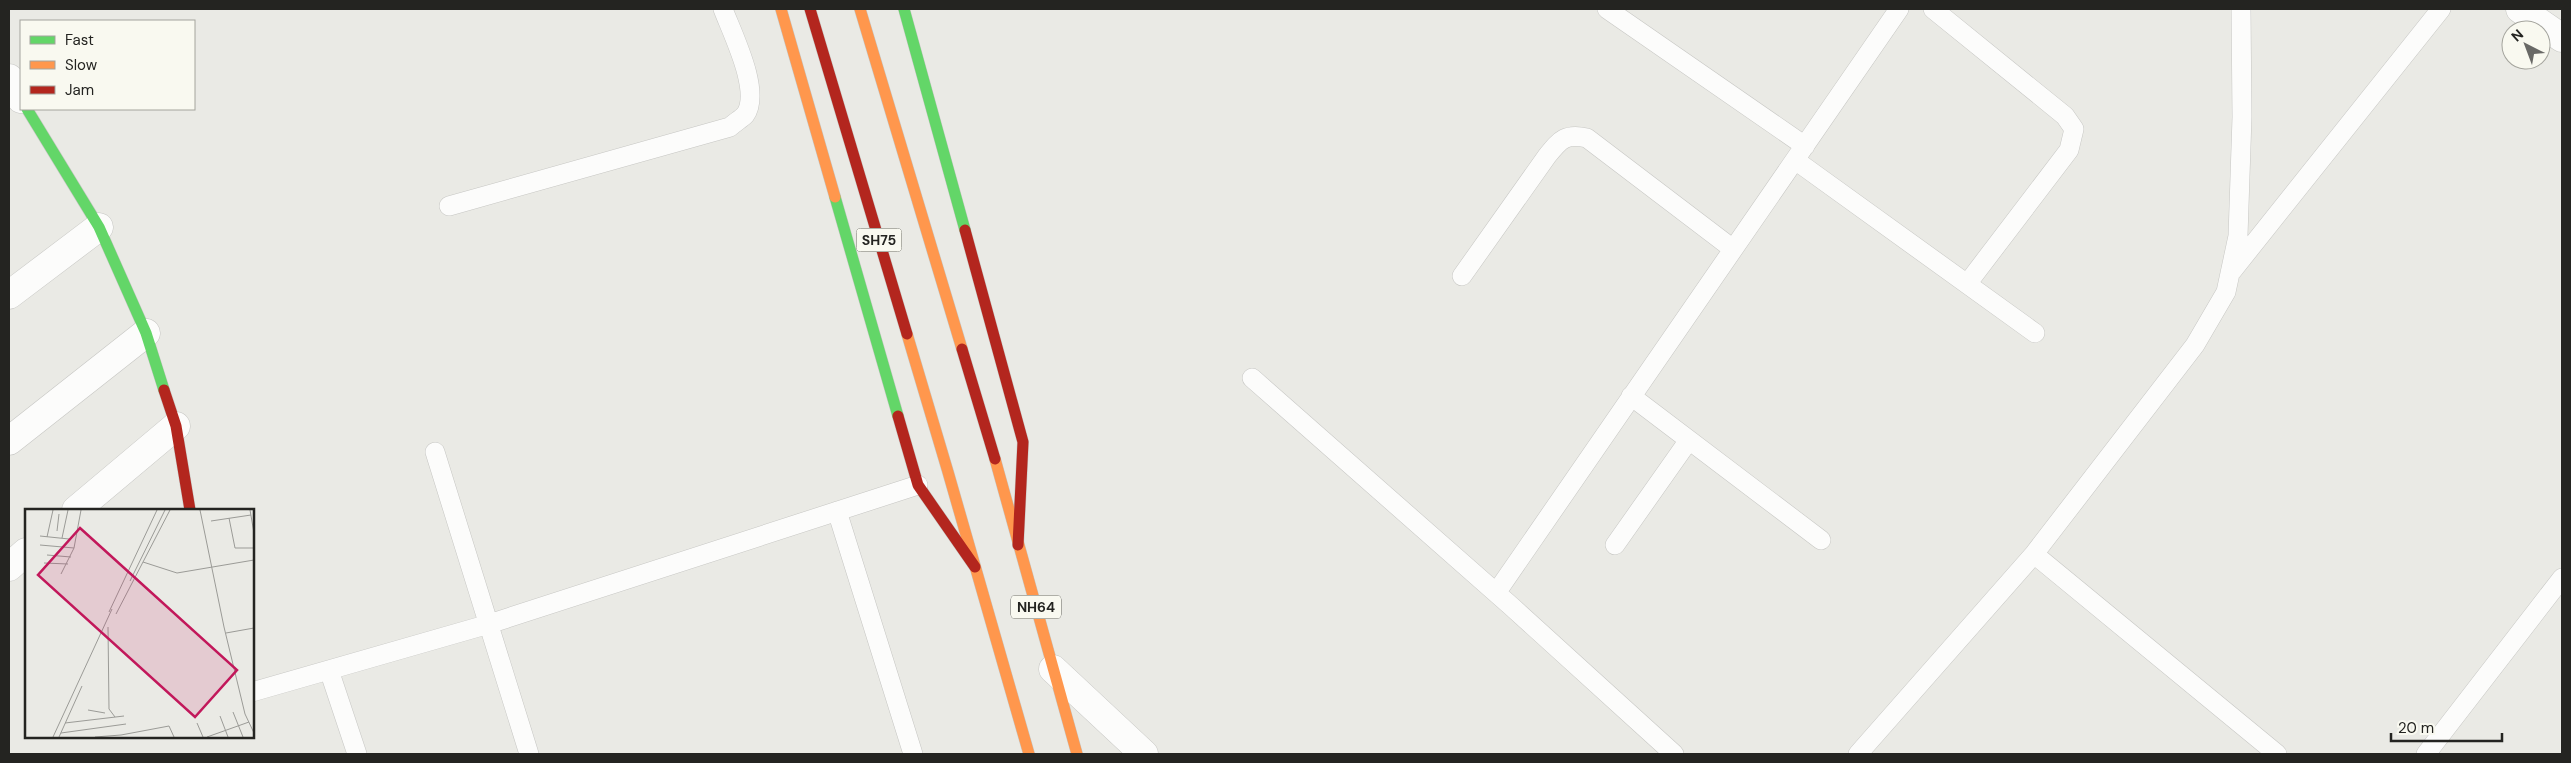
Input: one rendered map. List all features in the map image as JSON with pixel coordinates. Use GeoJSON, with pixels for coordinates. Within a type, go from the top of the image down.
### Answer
{"type":"FeatureCollection","features":[{"type":"Feature","properties":{"kind":"main road"},"geometry":{"type":"LineString","coordinates":[[781,9],[918,485],[975,568]]}},
{"type":"Feature","properties":{"kind":"main road","name":"SH75"},"geometry":{"type":"LineString","coordinates":[[810,9],[948,472]]}},
{"type":"Feature","properties":{"kind":"main road","name":"NH64"},"geometry":{"type":"LineString","coordinates":[[860,9],[995,459],[1077,754]]}},
{"type":"Feature","properties":{"kind":"main road"},"geometry":{"type":"LineString","coordinates":[[904,9],[1023,442],[1018,545]]}},
{"type":"Feature","properties":{"kind":"main road"},"geometry":{"type":"LineString","coordinates":[[28,110],[98,227],[146,333],[176,426],[190,509]]}},
{"type":"Feature","properties":{"kind":"main road","name":"NH64"},"geometry":{"type":"LineString","coordinates":[[948,472],[1030,754]]}},
{"type":"Feature","properties":{"kind":"street"},"geometry":{"type":"LineString","coordinates":[[2520,9],[2562,38]]}},
{"type":"Feature","properties":{"kind":"street"},"geometry":{"type":"LineString","coordinates":[[9,78],[20,96]]}},
{"type":"Feature","properties":{"kind":"street"},"geometry":{"type":"LineString","coordinates":[[9,295],[98,227]]}},
{"type":"Feature","properties":{"kind":"street"},"geometry":{"type":"LineString","coordinates":[[9,441],[146,333]]}},
{"type":"Feature","properties":{"kind":"street"},"geometry":{"type":"LineString","coordinates":[[77,509],[176,426]]}},
{"type":"Feature","properties":{"kind":"street"},"geometry":{"type":"LineString","coordinates":[[9,567],[25,553]]}},
{"type":"Feature","properties":{"kind":"street"},"geometry":{"type":"LineString","coordinates":[[1053,669],[1144,754]]}},
{"type":"Feature","properties":{"kind":"lane"},"geometry":{"type":"LineString","coordinates":[[449,206],[730,127],[745,115],[751,98],[748,76],[722,9]]}},
{"type":"Feature","properties":{"kind":"lane"},"geometry":{"type":"LineString","coordinates":[[1607,9],[1800,153],[1967,284],[2035,333]]}},
{"type":"Feature","properties":{"kind":"lane"},"geometry":{"type":"LineString","coordinates":[[1496,592],[1899,9]]}},
{"type":"Feature","properties":{"kind":"lane"},"geometry":{"type":"LineString","coordinates":[[1933,9],[2065,116],[2074,129],[2069,150],[1967,284]]}},
{"type":"Feature","properties":{"kind":"lane"},"geometry":{"type":"LineString","coordinates":[[1858,754],[2034,554],[2195,345],[2226,292],[2238,236],[2242,118],[2241,9]]}},
{"type":"Feature","properties":{"kind":"lane"},"geometry":{"type":"LineString","coordinates":[[2230,274],[2441,9]]}},
{"type":"Feature","properties":{"kind":"lane"},"geometry":{"type":"LineString","coordinates":[[1462,276],[1560,140],[1574,135],[1587,138],[1732,249]]}},
{"type":"Feature","properties":{"kind":"lane"},"geometry":{"type":"LineString","coordinates":[[1252,378],[1496,592],[1674,754]]}},
{"type":"Feature","properties":{"kind":"lane"},"geometry":{"type":"LineString","coordinates":[[1631,396],[1821,540]]}},
{"type":"Feature","properties":{"kind":"lane"},"geometry":{"type":"LineString","coordinates":[[1615,545],[1688,440]]}},
{"type":"Feature","properties":{"kind":"lane"},"geometry":{"type":"LineString","coordinates":[[435,452],[529,754]]}},
{"type":"Feature","properties":{"kind":"lane"},"geometry":{"type":"LineString","coordinates":[[254,691],[489,624],[918,485]]}},
{"type":"Feature","properties":{"kind":"lane"},"geometry":{"type":"LineString","coordinates":[[837,510],[913,754]]}},
{"type":"Feature","properties":{"kind":"lane"},"geometry":{"type":"LineString","coordinates":[[2034,554],[2277,754]]}},
{"type":"Feature","properties":{"kind":"lane"},"geometry":{"type":"LineString","coordinates":[[2426,754],[2562,578]]}},
{"type":"Feature","properties":{"kind":"lane"},"geometry":{"type":"LineString","coordinates":[[329,670],[357,754]]}},
{"type":"Feature","properties":{"kind":"traffic: fast"},"geometry":{"type":"LineString","coordinates":[[904,9],[965,230]]}},
{"type":"Feature","properties":{"kind":"traffic: fast"},"geometry":{"type":"LineString","coordinates":[[28,110],[99,227],[146,333],[164,390]]}},
{"type":"Feature","properties":{"kind":"traffic: fast"},"geometry":{"type":"LineString","coordinates":[[835,197],[898,416]]}},
{"type":"Feature","properties":{"kind":"traffic: slow"},"geometry":{"type":"LineString","coordinates":[[781,9],[835,197]]}},
{"type":"Feature","properties":{"kind":"traffic: slow"},"geometry":{"type":"LineString","coordinates":[[860,9],[962,349]]}},
{"type":"Feature","properties":{"kind":"traffic: slow"},"geometry":{"type":"LineString","coordinates":[[907,334],[948,472]]}},
{"type":"Feature","properties":{"kind":"traffic: slow"},"geometry":{"type":"LineString","coordinates":[[995,459],[1077,754]]}},
{"type":"Feature","properties":{"kind":"traffic: slow"},"geometry":{"type":"LineString","coordinates":[[948,472],[1029,754]]}},
{"type":"Feature","properties":{"kind":"traffic: jam"},"geometry":{"type":"LineString","coordinates":[[810,9],[907,334]]}},
{"type":"Feature","properties":{"kind":"traffic: jam"},"geometry":{"type":"LineString","coordinates":[[965,230],[1023,442],[1018,545]]}},
{"type":"Feature","properties":{"kind":"traffic: jam"},"geometry":{"type":"LineString","coordinates":[[962,349],[995,459]]}},
{"type":"Feature","properties":{"kind":"traffic: jam"},"geometry":{"type":"LineString","coordinates":[[164,390],[176,426],[190,509]]}},
{"type":"Feature","properties":{"kind":"traffic: jam"},"geometry":{"type":"LineString","coordinates":[[898,416],[918,485],[975,567]]}}]}
